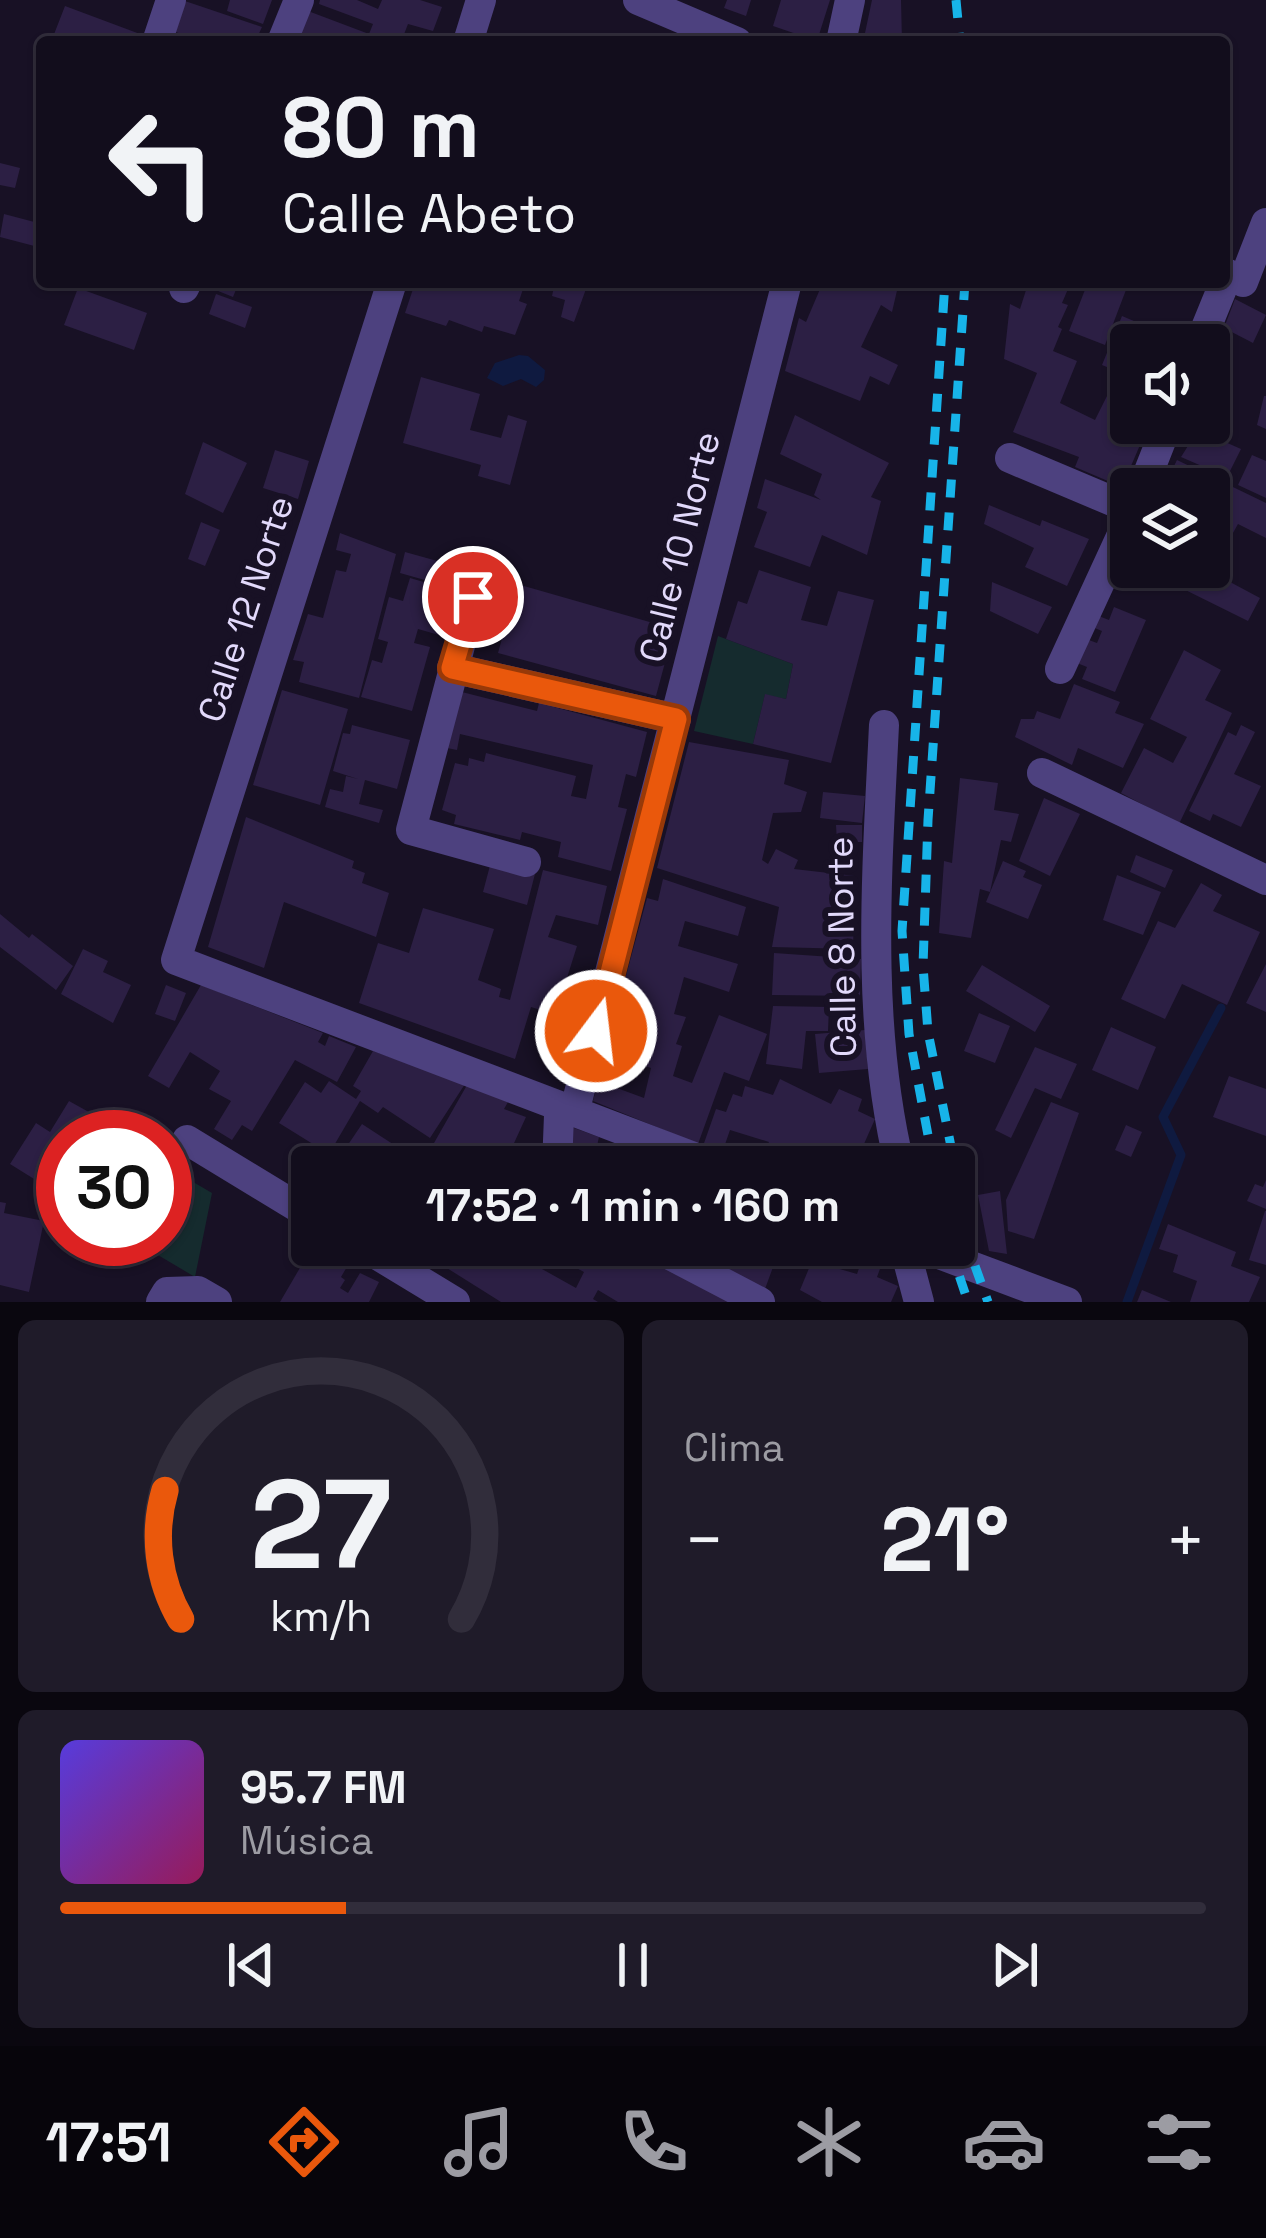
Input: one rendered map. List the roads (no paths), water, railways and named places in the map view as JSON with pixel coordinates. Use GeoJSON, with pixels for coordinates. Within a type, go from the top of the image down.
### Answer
{"type":"FeatureCollection","features":[{"type":"Feature","properties":{"kind":"street"},"geometry":{"type":"LineString","coordinates":[[159,36],[171,0]]}},
{"type":"Feature","properties":{"kind":"street"},"geometry":{"type":"LineString","coordinates":[[284,36],[298,0]]}},
{"type":"Feature","properties":{"kind":"street"},"geometry":{"type":"LineString","coordinates":[[470,36],[482,0]]}},
{"type":"Feature","properties":{"kind":"street"},"geometry":{"type":"LineString","coordinates":[[638,0],[723,36]]}},
{"type":"Feature","properties":{"kind":"street"},"geometry":{"type":"LineString","coordinates":[[842,36],[850,0]]}},
{"type":"Feature","properties":{"kind":"street"},"geometry":{"type":"LineString","coordinates":[[1212,324],[1240,280],[1266,223]]}},
{"type":"Feature","properties":{"kind":"street","name":"Calle 12 Norte"},"geometry":{"type":"LineString","coordinates":[[390,288],[176,960],[575,1109]]}},
{"type":"Feature","properties":{"kind":"street","name":"Calle 10 Norte"},"geometry":{"type":"LineString","coordinates":[[558,1146],[560,1115],[575,1109],[785,288]]}},
{"type":"Feature","properties":{"kind":"street"},"geometry":{"type":"LineString","coordinates":[[1010,458],[1110,503]]}},
{"type":"Feature","properties":{"kind":"street"},"geometry":{"type":"LineString","coordinates":[[1060,670],[1110,559]]}},
{"type":"Feature","properties":{"kind":"street"},"geometry":{"type":"LineString","coordinates":[[473,597],[411,830],[526,862]]}},
{"type":"Feature","properties":{"kind":"street"},"geometry":{"type":"LineString","coordinates":[[452,668],[676,719]]}},
{"type":"Feature","properties":{"kind":"street","name":"Calle 8 Norte"},"geometry":{"type":"LineString","coordinates":[[884,725],[876,993],[894,1146]]}},
{"type":"Feature","properties":{"kind":"street"},"geometry":{"type":"LineString","coordinates":[[1042,773],[1266,880]]}},
{"type":"Feature","properties":{"kind":"street"},"geometry":{"type":"LineString","coordinates":[[575,1109],[668,1146]]}},
{"type":"Feature","properties":{"kind":"street"},"geometry":{"type":"LineString","coordinates":[[192,1143],[291,1203]]}},
{"type":"Feature","properties":{"kind":"street"},"geometry":{"type":"LineString","coordinates":[[395,1266],[454,1302]]}},
{"type":"Feature","properties":{"kind":"street"},"geometry":{"type":"LineString","coordinates":[[691,1266],[760,1302]]}},
{"type":"Feature","properties":{"kind":"street"},"geometry":{"type":"LineString","coordinates":[[909,1266],[919,1302]]}},
{"type":"Feature","properties":{"kind":"street"},"geometry":{"type":"LineString","coordinates":[[971,1266],[1067,1302]]}},
{"type":"Feature","properties":{"kind":"street"},"geometry":{"type":"LineString","coordinates":[[164,1297],[198,1291],[217,1302]]}},
{"type":"Feature","properties":{"kind":"water"},"geometry":{"type":"Polygon","coordinates":[[[528,356],[545,370],[544,380],[536,387],[521,379],[503,386],[487,378],[495,363],[528,356]]]}},
{"type":"Feature","properties":{"kind":"waterway"},"geometry":{"type":"LineString","coordinates":[[1127,1302],[1181,1155],[1163,1117],[1221,1008]]}},
{"type":"Feature","properties":{"kind":"railway"},"geometry":{"type":"LineString","coordinates":[[956,0],[959,36]]}},
{"type":"Feature","properties":{"kind":"railway"},"geometry":{"type":"LineString","coordinates":[[930,1146],[909,1034],[902,931],[945,288]]}},
{"type":"Feature","properties":{"kind":"railway"},"geometry":{"type":"LineString","coordinates":[[965,288],[928,820],[923,966],[928,1032],[975,1266],[988,1302]]}},
{"type":"Feature","properties":{"kind":"railway"},"geometry":{"type":"LineString","coordinates":[[956,1266],[968,1302]]}}]}
